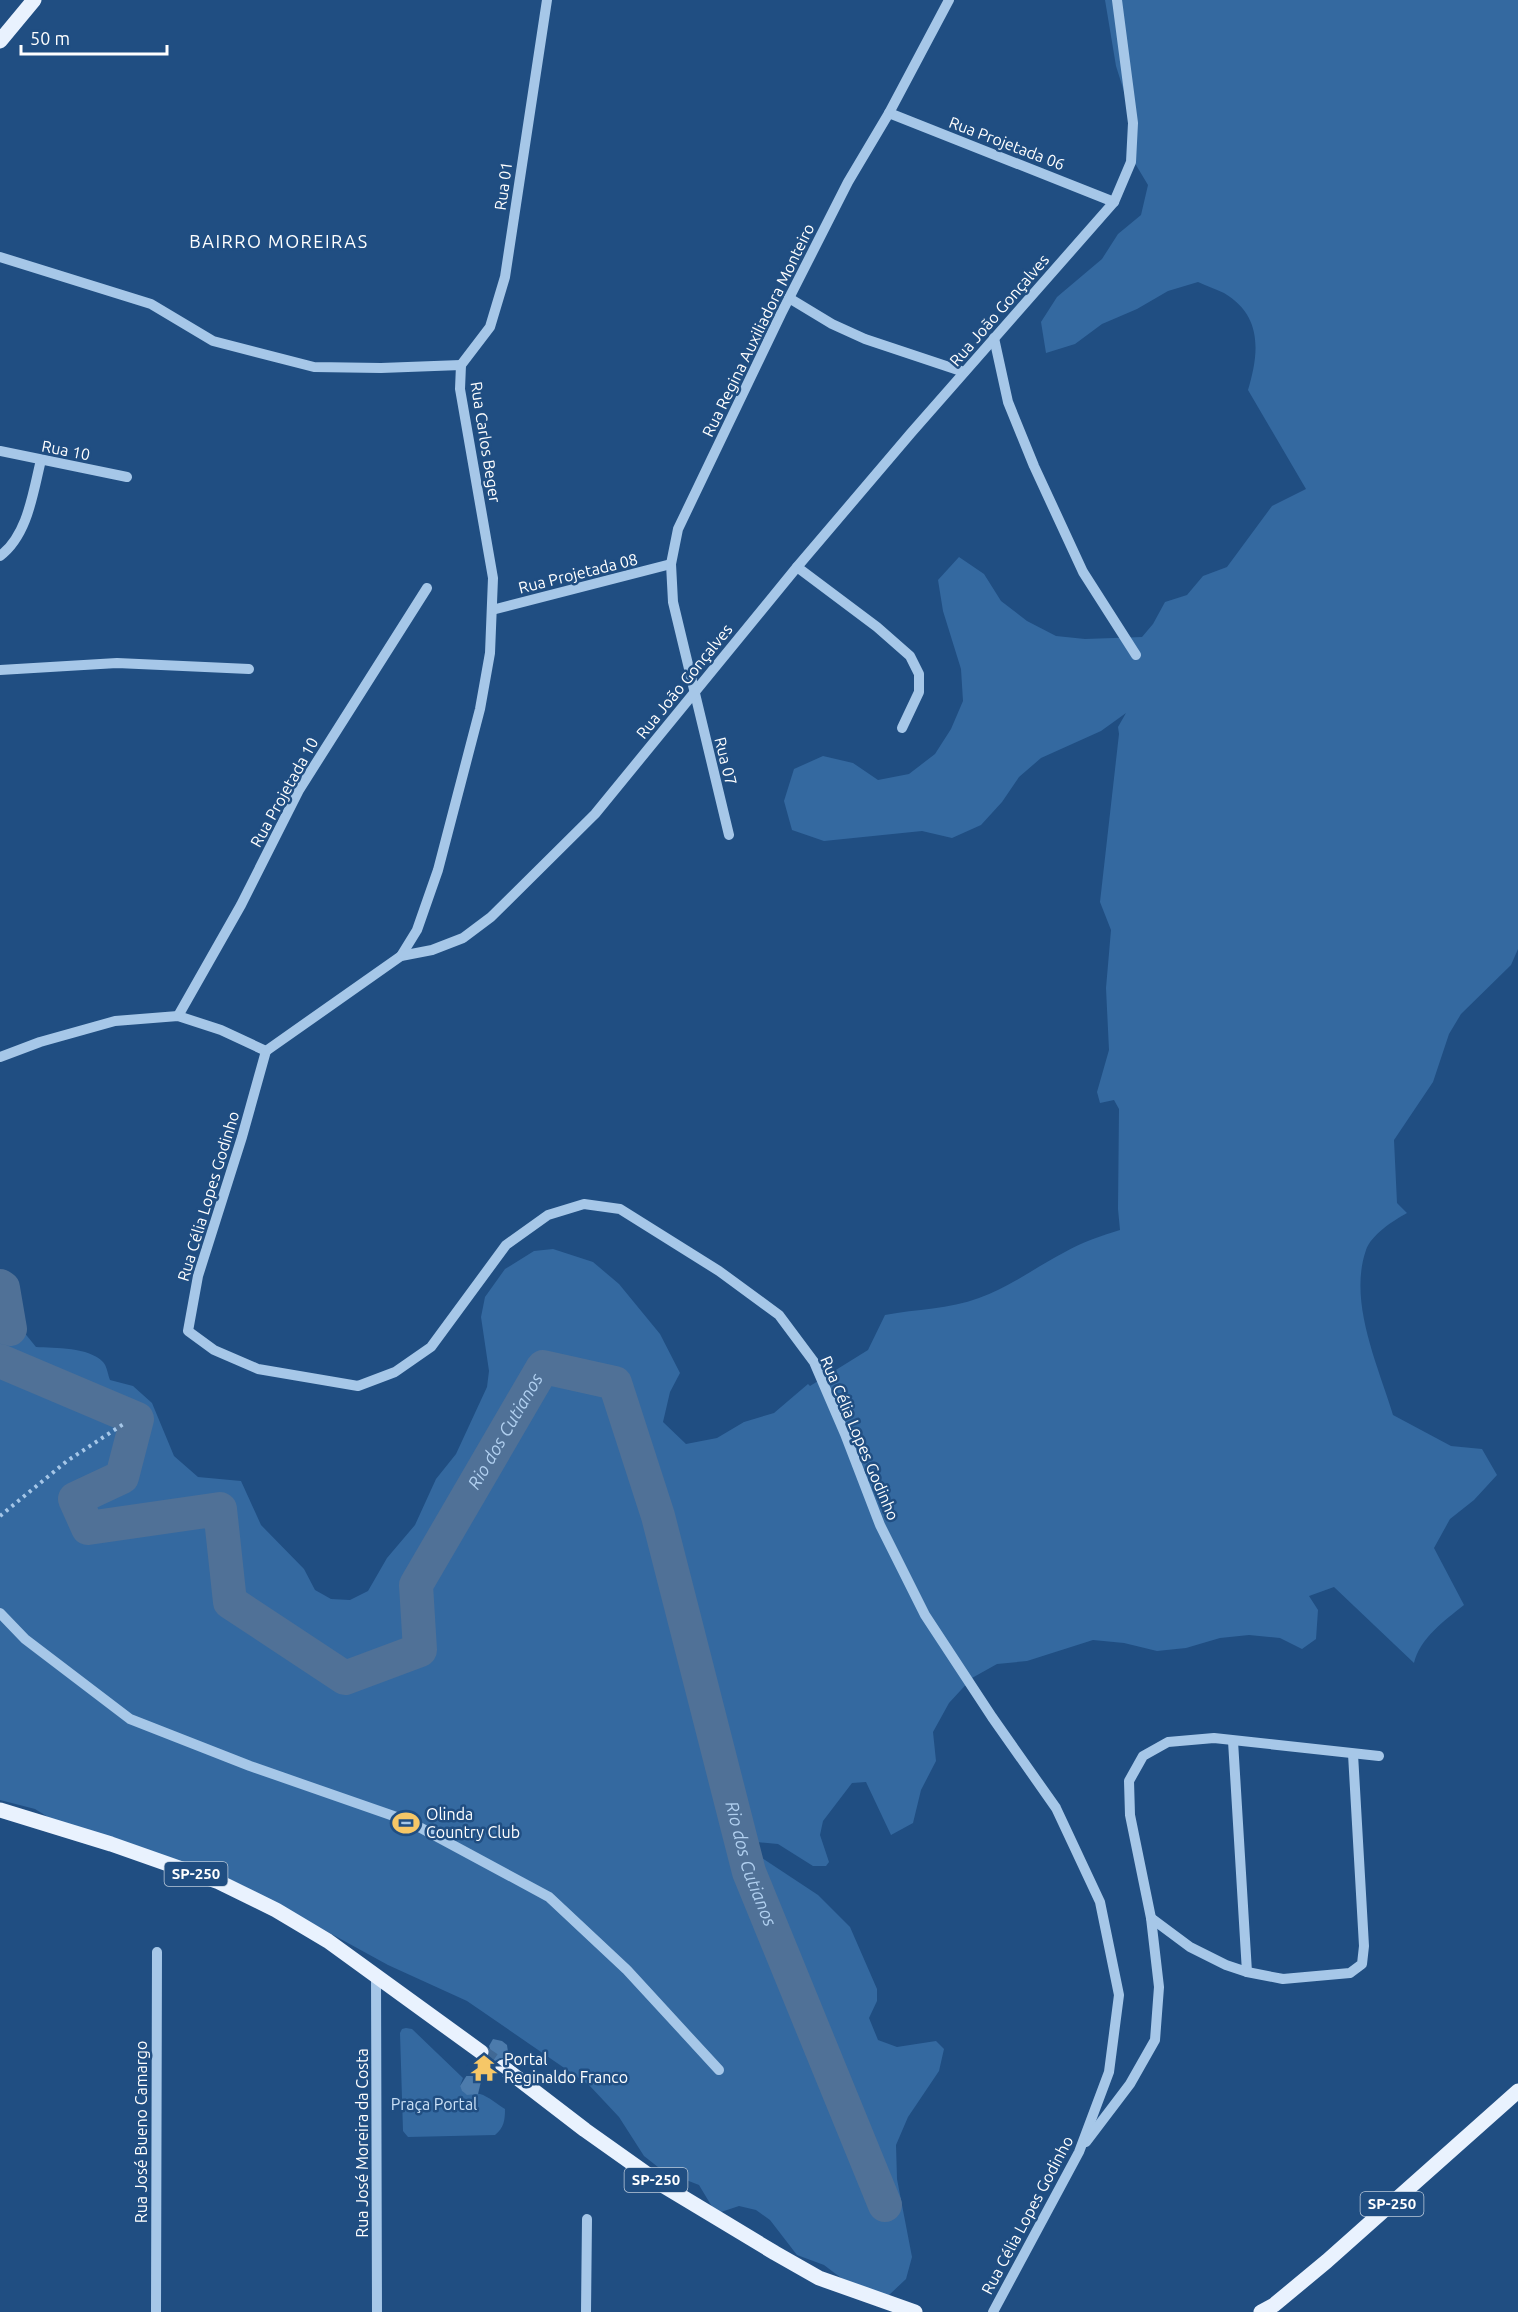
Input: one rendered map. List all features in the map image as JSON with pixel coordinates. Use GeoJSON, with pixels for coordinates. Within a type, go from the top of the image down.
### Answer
{"type":"FeatureCollection","features":[{"type":"Feature","properties":{"kind":"main road"},"geometry":{"type":"LineString","coordinates":[[0,41],[34,0]]}},
{"type":"Feature","properties":{"kind":"main road","name":"SP-250"},"geometry":{"type":"LineString","coordinates":[[0,1810],[111,1844],[219,1882],[294,1920],[328,1941],[481,2052]]}},
{"type":"Feature","properties":{"kind":"main road","name":"SP-250"},"geometry":{"type":"LineString","coordinates":[[503,2067],[585,2130],[664,2186],[819,2278],[912,2311]]}},
{"type":"Feature","properties":{"kind":"main road","name":"SP-250"},"geometry":{"type":"LineString","coordinates":[[1262,2312],[1274,2305],[1327,2261],[1518,2091]]}},
{"type":"Feature","properties":{"kind":"street","name":"Rua Regina Auxiliadora Monteiro"},"geometry":{"type":"LineString","coordinates":[[694,694],[673,602],[671,564],[678,530],[789,298],[848,182],[889,113],[949,0]]}},
{"type":"Feature","properties":{"kind":"street","name":"Rua João Gonçalves"},"geometry":{"type":"LineString","coordinates":[[266,1051],[401,956],[432,950],[463,938],[490,917],[595,814],[796,567],[1114,202],[1131,162],[1133,123],[1117,0]]}},
{"type":"Feature","properties":{"kind":"street","name":"Rua 01"},"geometry":{"type":"LineString","coordinates":[[461,365],[490,327],[505,277],[543,2]]}},
{"type":"Feature","properties":{"kind":"street","name":"Rua Projetada 06"},"geometry":{"type":"LineString","coordinates":[[889,113],[1114,202]]}},
{"type":"Feature","properties":{"kind":"street","name":"Rua Carlos Beger"},"geometry":{"type":"LineString","coordinates":[[0,257],[151,304],[213,341],[314,367],[381,368],[461,365],[460,389],[493,578],[490,653],[480,709],[438,870],[417,930],[401,956]]}},
{"type":"Feature","properties":{"kind":"street"},"geometry":{"type":"LineString","coordinates":[[789,298],[832,324],[865,339],[964,372]]}},
{"type":"Feature","properties":{"kind":"street"},"geometry":{"type":"LineString","coordinates":[[994,338],[1008,402],[1034,466],[1083,572],[1136,655]]}},
{"type":"Feature","properties":{"kind":"street","name":"Rua 10"},"geometry":{"type":"LineString","coordinates":[[0,451],[127,477]]}},
{"type":"Feature","properties":{"kind":"street"},"geometry":{"type":"LineString","coordinates":[[0,556],[10,549],[27,516],[41,460]]}},
{"type":"Feature","properties":{"kind":"street","name":"Rua Projetada 08"},"geometry":{"type":"LineString","coordinates":[[492,610],[671,564]]}},
{"type":"Feature","properties":{"kind":"street"},"geometry":{"type":"LineString","coordinates":[[796,567],[877,627],[910,656],[919,674],[919,692],[902,728]]}},
{"type":"Feature","properties":{"kind":"street","name":"Rua Projetada 10"},"geometry":{"type":"LineString","coordinates":[[178,1016],[241,905],[299,790],[427,588]]}},
{"type":"Feature","properties":{"kind":"street"},"geometry":{"type":"LineString","coordinates":[[0,670],[117,663],[249,669]]}},
{"type":"Feature","properties":{"kind":"street","name":"Rua 07"},"geometry":{"type":"LineString","coordinates":[[694,694],[729,835]]}},
{"type":"Feature","properties":{"kind":"street"},"geometry":{"type":"LineString","coordinates":[[0,1057],[40,1042],[115,1021],[178,1016],[221,1030],[266,1051]]}},
{"type":"Feature","properties":{"kind":"street","name":"Rua Célia Lopes Godinho"},"geometry":{"type":"LineString","coordinates":[[266,1051],[242,1137],[198,1276],[188,1330],[214,1350],[258,1369],[358,1386],[395,1372],[431,1347],[506,1245],[548,1215],[584,1204],[620,1209],[719,1271],[778,1315],[814,1362],[880,1525],[925,1614],[992,1717],[1056,1808],[1100,1902],[1119,1995],[1109,2072],[1079,2152],[993,2312]]}},
{"type":"Feature","properties":{"kind":"street"},"geometry":{"type":"LineString","coordinates":[[0,1613],[25,1639],[130,1719],[250,1766],[408,1821],[549,1897],[627,1970],[719,2070]]}},
{"type":"Feature","properties":{"kind":"street"},"geometry":{"type":"LineString","coordinates":[[1079,2152],[1130,2084],[1155,2040],[1159,1987],[1151,1918],[1130,1815],[1129,1781],[1143,1756],[1168,1742],[1214,1738],[1379,1756]]}},
{"type":"Feature","properties":{"kind":"street"},"geometry":{"type":"LineString","coordinates":[[1233,1740],[1247,1972]]}},
{"type":"Feature","properties":{"kind":"street"},"geometry":{"type":"LineString","coordinates":[[1151,1918],[1190,1947],[1226,1965],[1247,1972],[1283,1979],[1350,1973],[1362,1965],[1364,1946],[1353,1754]]}},
{"type":"Feature","properties":{"kind":"street","name":"Rua José Bueno Camargo"},"geometry":{"type":"LineString","coordinates":[[156,2312],[157,1952]]}},
{"type":"Feature","properties":{"kind":"street","name":"Rua José Moreira da Costa"},"geometry":{"type":"LineString","coordinates":[[376,1974],[377,2312]]}},
{"type":"Feature","properties":{"kind":"street"},"geometry":{"type":"LineString","coordinates":[[586,2312],[587,2219]]}},
{"type":"Feature","properties":{"kind":"path"},"geometry":{"type":"LineString","coordinates":[[0,1516],[67,1461],[125,1423]]}},
{"type":"Feature","properties":{"kind":"green space"},"geometry":{"type":"Polygon","coordinates":[[[1105,0],[1518,0],[1518,949],[1511,965],[1461,1014],[1449,1034],[1433,1082],[1394,1140],[1397,1203],[1407,1213],[1384,1228],[1373,1239],[1366,1250],[1361,1270],[1363,1312],[1367,1333],[1393,1415],[1451,1446],[1482,1449],[1497,1475],[1474,1500],[1450,1519],[1434,1548],[1464,1605],[1427,1638],[1414,1663],[1334,1587],[1309,1596],[1318,1610],[1316,1639],[1302,1649],[1280,1638],[1249,1635],[1220,1638],[1186,1648],[1157,1651],[1124,1643],[1093,1640],[1027,1661],[997,1664],[972,1678],[949,1703],[933,1732],[936,1761],[921,1790],[913,1823],[891,1835],[866,1782],[852,1783],[823,1821],[820,1835],[829,1862],[826,1866],[813,1866],[778,1844],[756,1842],[756,1854],[818,1895],[850,1927],[877,1989],[877,2001],[869,2018],[878,2040],[897,2047],[936,2041],[944,2049],[939,2071],[908,2117],[896,2145],[897,2179],[912,2257],[906,2279],[888,2296],[861,2293],[824,2265],[797,2255],[770,2220],[756,2210],[739,2206],[721,2212],[714,2210],[699,2185],[663,2171],[644,2156],[619,2117],[589,2085],[467,2001],[388,1965],[242,1885],[82,1838],[35,1809],[0,1800],[0,1310],[10,1315],[36,1347],[71,1349],[89,1353],[104,1364],[110,1380],[133,1386],[152,1403],[174,1456],[198,1477],[241,1481],[261,1525],[304,1569],[315,1590],[331,1599],[350,1600],[368,1591],[387,1558],[415,1525],[436,1479],[456,1454],[487,1387],[489,1371],[481,1317],[485,1297],[505,1269],[534,1251],[553,1249],[593,1262],[619,1284],[660,1334],[680,1373],[670,1392],[663,1422],[686,1444],[717,1438],[744,1422],[774,1413],[808,1384],[810,1386],[868,1350],[885,1315],[968,1302],[1012,1283],[1078,1245],[1120,1230],[1118,1209],[1119,1109],[1114,1100],[1100,1103],[1097,1092],[1109,1050],[1106,988],[1111,930],[1100,902],[1118,727],[1126,713],[1101,731],[1041,758],[1019,777],[1002,802],[981,825],[952,838],[922,831],[824,841],[792,830],[784,801],[794,769],[823,756],[853,763],[878,780],[909,774],[935,754],[951,729],[963,701],[961,669],[943,611],[938,580],[959,557],[984,574],[1001,601],[1027,621],[1056,636],[1085,639],[1142,637],[1153,624],[1165,602],[1187,595],[1203,576],[1227,567],[1272,506],[1306,489],[1248,390],[1256,349],[1255,336],[1246,313],[1237,302],[1224,293],[1198,282],[1168,291],[1137,309],[1102,324],[1075,344],[1046,353],[1041,322],[1057,297],[1102,259],[1118,234],[1141,215],[1148,185],[1133,160],[1133,120],[1116,66],[1105,0]]]}},
{"type":"Feature","properties":{"kind":"green space","name":"Praça Portal"},"geometry":{"type":"Polygon","coordinates":[[[406,2028],[412,2029],[463,2078],[460,2086],[464,2092],[483,2095],[505,2109],[503,2124],[495,2135],[408,2137],[403,2131],[400,2033],[406,2028]]]}},
{"type":"Feature","properties":{"kind":"building"},"geometry":{"type":"Polygon","coordinates":[[[493,2039],[507,2045],[508,2052],[505,2058],[500,2058],[488,2065],[491,2052],[489,2046],[493,2039]]]}},
{"type":"Feature","properties":{"kind":"building"},"geometry":{"type":"Polygon","coordinates":[[[483,2073],[478,2094],[467,2095],[462,2091],[460,2086],[467,2075],[483,2073]]]}},
{"type":"Feature","properties":{"kind":"waterway","name":"Rio dos Cutianos"},"geometry":{"type":"LineString","coordinates":[[0,1286],[3,1288],[10,1329],[0,1326]]}},
{"type":"Feature","properties":{"kind":"waterway","name":"Rio dos Cutianos"},"geometry":{"type":"LineString","coordinates":[[0,1361],[137,1419],[122,1477],[75,1499],[88,1528],[220,1509],[230,1602],[345,1678],[420,1650],[416,1585],[543,1367],[615,1383],[658,1516],[749,1872],[885,2205]]}},
{"type":"Feature","properties":{"kind":"tunnel"},"geometry":{"type":"LineString","coordinates":[[481,2052],[503,2067]]}},
{"type":"Feature","properties":{"kind":"place","name":"Olinda Country Club"},"geometry":{"type":"Point","coordinates":[406,1823]}},
{"type":"Feature","properties":{"kind":"place","name":"Portal Reginaldo Franco"},"geometry":{"type":"Point","coordinates":[484,2068]}},
{"type":"Feature","properties":{"kind":"district","name":"BAIRRO MOREIRAS"},"geometry":{"type":"Point","coordinates":[279,242]}}]}
